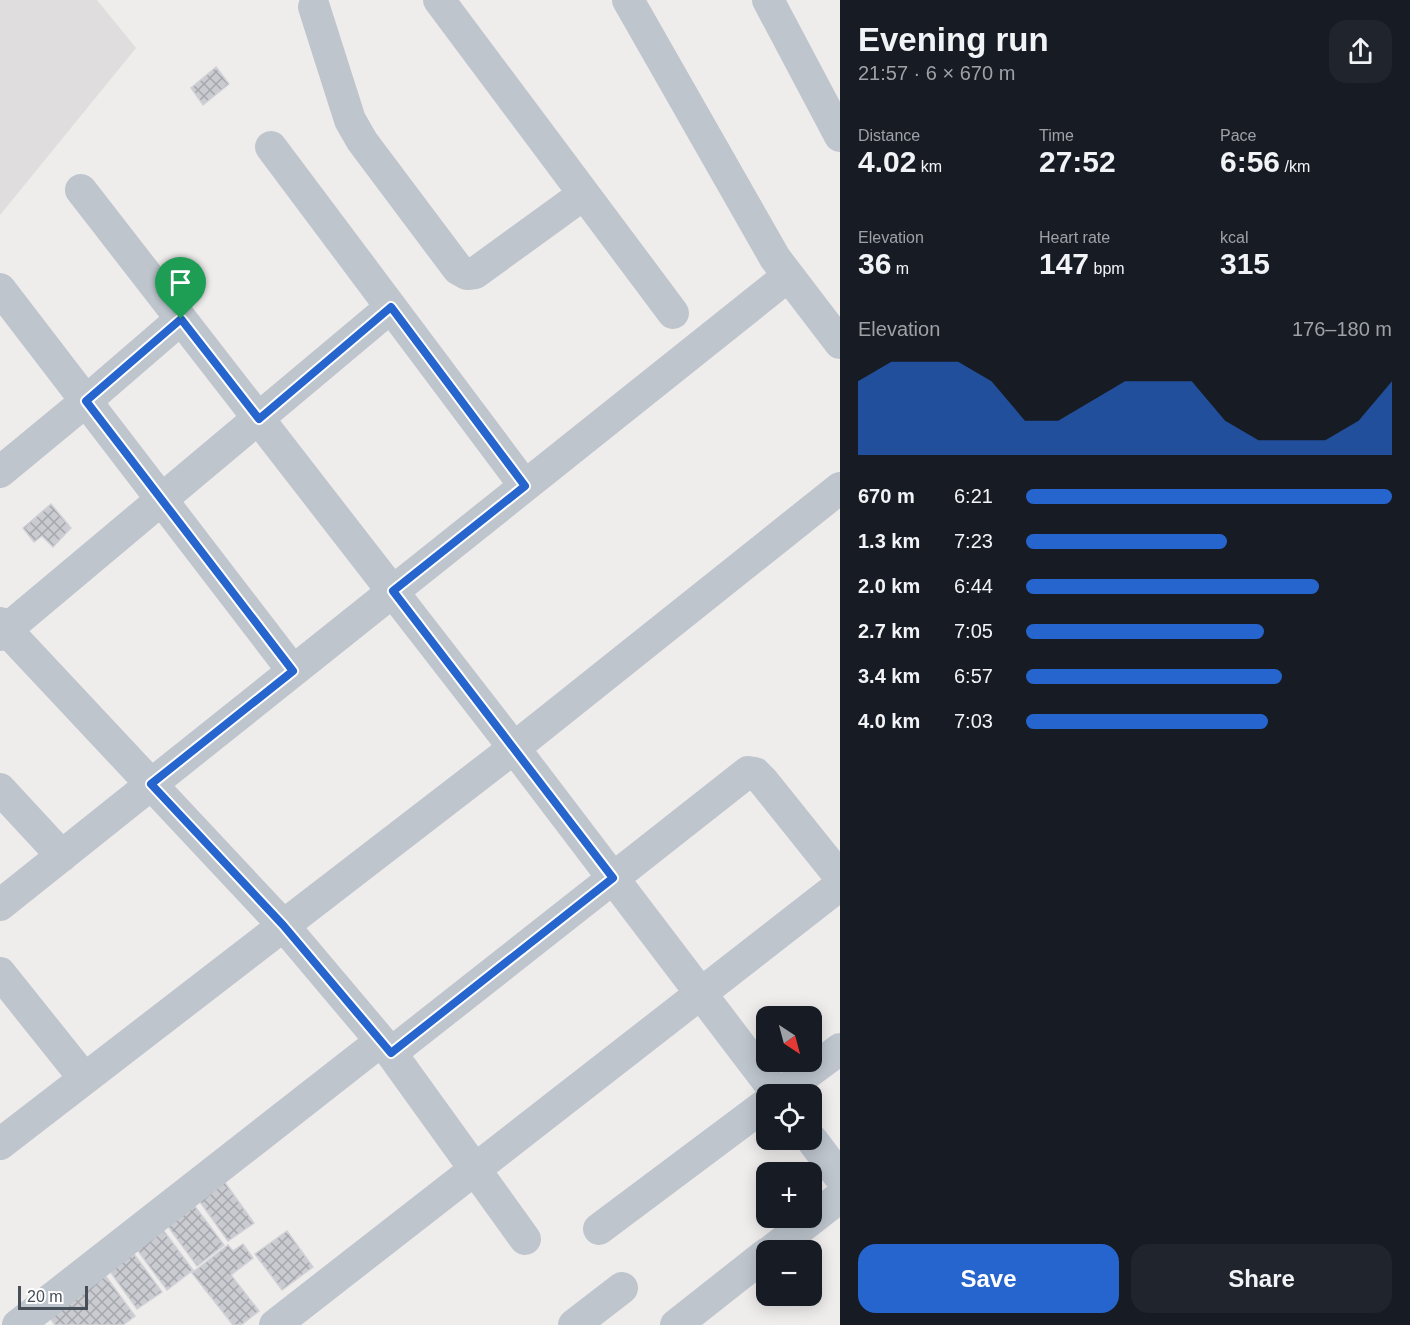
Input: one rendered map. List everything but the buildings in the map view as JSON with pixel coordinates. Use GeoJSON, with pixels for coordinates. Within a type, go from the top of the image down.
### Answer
{"type":"FeatureCollection","features":[{"type":"Feature","properties":{"kind":"street"},"geometry":{"type":"LineString","coordinates":[[439,0],[673,313]]}},
{"type":"Feature","properties":{"kind":"street"},"geometry":{"type":"LineString","coordinates":[[628,0],[775,258],[840,343]]}},
{"type":"Feature","properties":{"kind":"street"},"geometry":{"type":"LineString","coordinates":[[768,0],[840,136]]}},
{"type":"Feature","properties":{"kind":"street"},"geometry":{"type":"LineString","coordinates":[[319,2],[350,120],[362,141],[458,269],[467,274],[475,273],[584,194]]}},
{"type":"Feature","properties":{"kind":"street"},"geometry":{"type":"LineString","coordinates":[[271,147],[525,486]]}},
{"type":"Feature","properties":{"kind":"street"},"geometry":{"type":"LineString","coordinates":[[81,190],[514,748],[770,1084]]}},
{"type":"Feature","properties":{"kind":"street"},"geometry":{"type":"LineString","coordinates":[[0,905],[788,276]]}},
{"type":"Feature","properties":{"kind":"street"},"geometry":{"type":"LineString","coordinates":[[0,289],[293,671]]}},
{"type":"Feature","properties":{"kind":"street"},"geometry":{"type":"LineString","coordinates":[[391,307],[162,500],[2,630],[283,925],[386,1047],[525,1239]]}},
{"type":"Feature","properties":{"kind":"street"},"geometry":{"type":"LineString","coordinates":[[0,472],[181,319]]}},
{"type":"Feature","properties":{"kind":"street"},"geometry":{"type":"LineString","coordinates":[[0,1144],[514,748],[840,488]]}},
{"type":"Feature","properties":{"kind":"street"},"geometry":{"type":"LineString","coordinates":[[18,1325],[613,878],[748,772],[755,773],[763,781],[840,877]]}},
{"type":"Feature","properties":{"kind":"street"},"geometry":{"type":"LineString","coordinates":[[0,789],[62,855]]}},
{"type":"Feature","properties":{"kind":"street"},"geometry":{"type":"LineString","coordinates":[[274,1325],[840,885]]}},
{"type":"Feature","properties":{"kind":"street"},"geometry":{"type":"LineString","coordinates":[[0,973],[84,1078]]}},
{"type":"Feature","properties":{"kind":"street"},"geometry":{"type":"LineString","coordinates":[[793,1084],[840,1049]]}},
{"type":"Feature","properties":{"kind":"street"},"geometry":{"type":"LineString","coordinates":[[599,1229],[756,1111]]}},
{"type":"Feature","properties":{"kind":"street"},"geometry":{"type":"LineString","coordinates":[[820,1150],[840,1177]]}},
{"type":"Feature","properties":{"kind":"street"},"geometry":{"type":"LineString","coordinates":[[785,1240],[840,1197]]}},
{"type":"Feature","properties":{"kind":"street"},"geometry":{"type":"LineString","coordinates":[[676,1325],[756,1262]]}},
{"type":"Feature","properties":{"kind":"street"},"geometry":{"type":"LineString","coordinates":[[574,1325],[622,1288]]}},
{"type":"Feature","properties":{"kind":"shaded area"},"geometry":{"type":"Polygon","coordinates":[[[0,0],[97,0],[136,48],[0,215],[0,0]]]}},
{"type":"Feature","properties":{"kind":"route"},"geometry":{"type":"LineString","coordinates":[[391,307],[525,486],[393,591],[613,878],[391,1053],[283,925],[151,784],[293,671],[86,401],[181,319],[259,419],[391,307]]}}]}
